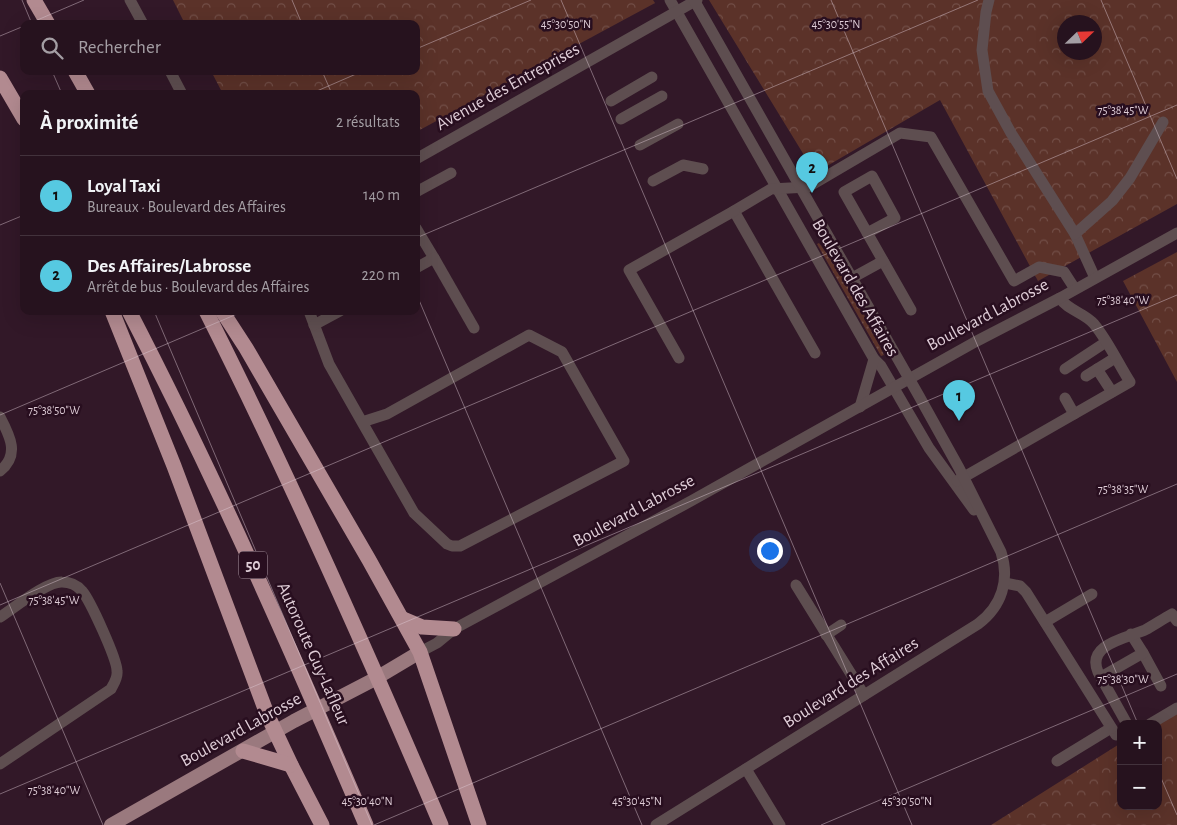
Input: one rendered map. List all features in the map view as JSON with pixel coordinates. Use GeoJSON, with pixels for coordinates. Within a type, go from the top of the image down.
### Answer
{"type":"FeatureCollection","features":[{"type":"Feature","properties":{"kind":"highway"},"geometry":{"type":"LineString","coordinates":[[34,0],[46,20]]}},
{"type":"Feature","properties":{"kind":"highway"},"geometry":{"type":"LineString","coordinates":[[78,75],[86,90]]}},
{"type":"Feature","properties":{"kind":"highway"},"geometry":{"type":"LineString","coordinates":[[0,78],[20,112]]}},
{"type":"Feature","properties":{"kind":"highway"},"geometry":{"type":"LineString","coordinates":[[114,315],[174,466],[268,714],[291,765],[322,825]]}},
{"type":"Feature","properties":{"kind":"highway","name":"Autoroute Guy-Lafleur"},"geometry":{"type":"LineString","coordinates":[[131,315],[244,544],[366,825]]}},
{"type":"Feature","properties":{"kind":"highway"},"geometry":{"type":"LineString","coordinates":[[208,315],[321,549],[441,825]]}},
{"type":"Feature","properties":{"kind":"highway"},"geometry":{"type":"LineString","coordinates":[[225,315],[251,356],[403,619],[420,652],[479,825]]}},
{"type":"Feature","properties":{"kind":"highway"},"geometry":{"type":"LineString","coordinates":[[403,619],[422,627],[454,629]]}},
{"type":"Feature","properties":{"kind":"highway"},"geometry":{"type":"LineString","coordinates":[[243,751],[291,765]]}},
{"type":"Feature","properties":{"kind":"main road","name":"Boulevard Labrosse"},"geometry":{"type":"LineString","coordinates":[[111,825],[420,652]]}},
{"type":"Feature","properties":{"kind":"street"},"geometry":{"type":"LineString","coordinates":[[130,0],[141,20]]}},
{"type":"Feature","properties":{"kind":"street","name":"Boulevard des Affaires"},"geometry":{"type":"LineString","coordinates":[[670,0],[874,359],[881,366],[926,443],[959,480]]}},
{"type":"Feature","properties":{"kind":"street","name":"Boulevard des Affaires"},"geometry":{"type":"LineString","coordinates":[[656,825],[983,620],[998,604],[1005,583],[1003,559],[993,535],[959,480],[909,379],[695,0]]}},
{"type":"Feature","properties":{"kind":"street","name":"Avenue des Entreprises"},"geometry":{"type":"LineString","coordinates":[[420,157],[677,12],[695,0]]}},
{"type":"Feature","properties":{"kind":"street"},"geometry":{"type":"LineString","coordinates":[[989,0],[982,50],[988,91],[1011,133],[1075,234],[1095,278]]}},
{"type":"Feature","properties":{"kind":"street"},"geometry":{"type":"LineString","coordinates":[[172,75],[180,90]]}},
{"type":"Feature","properties":{"kind":"street"},"geometry":{"type":"LineString","coordinates":[[611,101],[652,77]]}},
{"type":"Feature","properties":{"kind":"street"},"geometry":{"type":"LineString","coordinates":[[621,120],[662,96]]}},
{"type":"Feature","properties":{"kind":"street"},"geometry":{"type":"LineString","coordinates":[[1075,234],[1112,201],[1130,178],[1163,122]]}},
{"type":"Feature","properties":{"kind":"street"},"geometry":{"type":"LineString","coordinates":[[640,145],[678,124]]}},
{"type":"Feature","properties":{"kind":"street"},"geometry":{"type":"LineString","coordinates":[[679,358],[629,270],[771,189],[808,187],[900,133],[931,137],[1014,281],[1039,267],[1064,272],[1075,289]]}},
{"type":"Feature","properties":{"kind":"street"},"geometry":{"type":"LineString","coordinates":[[653,181],[683,165],[703,169]]}},
{"type":"Feature","properties":{"kind":"street"},"geometry":{"type":"LineString","coordinates":[[420,190],[451,173]]}},
{"type":"Feature","properties":{"kind":"street"},"geometry":{"type":"LineString","coordinates":[[867,233],[895,218],[872,176],[844,192],[867,233],[911,310]]}},
{"type":"Feature","properties":{"kind":"street"},"geometry":{"type":"LineString","coordinates":[[734,211],[815,353]]}},
{"type":"Feature","properties":{"kind":"street","name":"Boulevard Labrosse"},"geometry":{"type":"LineString","coordinates":[[420,652],[454,629],[642,528],[860,408],[975,342],[1060,298],[1177,233]]}},
{"type":"Feature","properties":{"kind":"street"},"geometry":{"type":"LineString","coordinates":[[420,235],[474,328]]}},
{"type":"Feature","properties":{"kind":"street"},"geometry":{"type":"LineString","coordinates":[[420,266],[434,258]]}},
{"type":"Feature","properties":{"kind":"street"},"geometry":{"type":"LineString","coordinates":[[852,278],[883,261]]}},
{"type":"Feature","properties":{"kind":"street"},"geometry":{"type":"LineString","coordinates":[[959,480],[1010,445],[1074,414],[1130,382],[1093,323],[1064,303],[1060,298]]}},
{"type":"Feature","properties":{"kind":"street"},"geometry":{"type":"LineString","coordinates":[[310,315],[329,364],[414,514],[452,546],[460,546],[624,461],[562,352],[529,335],[387,414],[362,422]]}},
{"type":"Feature","properties":{"kind":"street"},"geometry":{"type":"LineString","coordinates":[[314,325],[333,315]]}},
{"type":"Feature","properties":{"kind":"street"},"geometry":{"type":"LineString","coordinates":[[1065,368],[1106,342]]}},
{"type":"Feature","properties":{"kind":"street"},"geometry":{"type":"LineString","coordinates":[[1086,376],[1115,358]]}},
{"type":"Feature","properties":{"kind":"street"},"geometry":{"type":"LineString","coordinates":[[860,408],[874,359]]}},
{"type":"Feature","properties":{"kind":"street"},"geometry":{"type":"LineString","coordinates":[[1098,369],[1112,392]]}},
{"type":"Feature","properties":{"kind":"street"},"geometry":{"type":"LineString","coordinates":[[1065,398],[1074,414]]}},
{"type":"Feature","properties":{"kind":"street"},"geometry":{"type":"LineString","coordinates":[[0,417],[9,435],[12,448],[10,458],[0,471]]}},
{"type":"Feature","properties":{"kind":"street"},"geometry":{"type":"LineString","coordinates":[[0,617],[49,584],[65,582],[77,586],[86,597],[114,658],[117,671],[117,677],[111,689],[0,764]]}},
{"type":"Feature","properties":{"kind":"street"},"geometry":{"type":"LineString","coordinates":[[1005,583],[1016,584],[1023,588],[1116,730],[1057,761]]}},
{"type":"Feature","properties":{"kind":"street"},"geometry":{"type":"LineString","coordinates":[[796,585],[864,696]]}},
{"type":"Feature","properties":{"kind":"street"},"geometry":{"type":"LineString","coordinates":[[1045,622],[1092,594]]}},
{"type":"Feature","properties":{"kind":"street"},"geometry":{"type":"LineString","coordinates":[[1125,720],[1096,666],[1098,654],[1104,647],[1176,615]]}},
{"type":"Feature","properties":{"kind":"street"},"geometry":{"type":"LineString","coordinates":[[826,635],[841,625]]}},
{"type":"Feature","properties":{"kind":"street"},"geometry":{"type":"LineString","coordinates":[[1131,634],[1162,686]]}},
{"type":"Feature","properties":{"kind":"street"},"geometry":{"type":"LineString","coordinates":[[1101,678],[1142,653]]}},
{"type":"Feature","properties":{"kind":"street"},"geometry":{"type":"LineString","coordinates":[[1157,720],[1177,708]]}},
{"type":"Feature","properties":{"kind":"street"},"geometry":{"type":"LineString","coordinates":[[746,769],[780,825]]}},
{"type":"Feature","properties":{"kind":"green space"},"geometry":{"type":"Polygon","coordinates":[[[173,0],[653,0],[655,3],[420,130],[420,90],[221,90],[213,75],[420,75],[420,20],[183,20],[173,0]]]}},
{"type":"Feature","properties":{"kind":"green space"},"geometry":{"type":"Polygon","coordinates":[[[709,0],[1177,0],[1177,204],[1038,281],[940,100],[815,173],[709,0]]]}},
{"type":"Feature","properties":{"kind":"green space"},"geometry":{"type":"Polygon","coordinates":[[[819,243],[854,297],[884,355],[881,356],[817,244],[819,243]]]}},
{"type":"Feature","properties":{"kind":"green space"},"geometry":{"type":"Polygon","coordinates":[[[1177,252],[1177,382],[1123,281],[1177,252]]]}},
{"type":"Feature","properties":{"kind":"green space"},"geometry":{"type":"Polygon","coordinates":[[[1177,707],[1177,825],[991,825],[1117,746],[1117,810],[1162,810],[1162,720],[1177,707]]]}},
{"type":"Feature","properties":{"kind":"place","name":"Des Affaires/Labrosse"},"geometry":{"type":"Point","coordinates":[812,193]}},
{"type":"Feature","properties":{"kind":"place","name":"Loyal Taxi"},"geometry":{"type":"Point","coordinates":[959,421]}}]}
